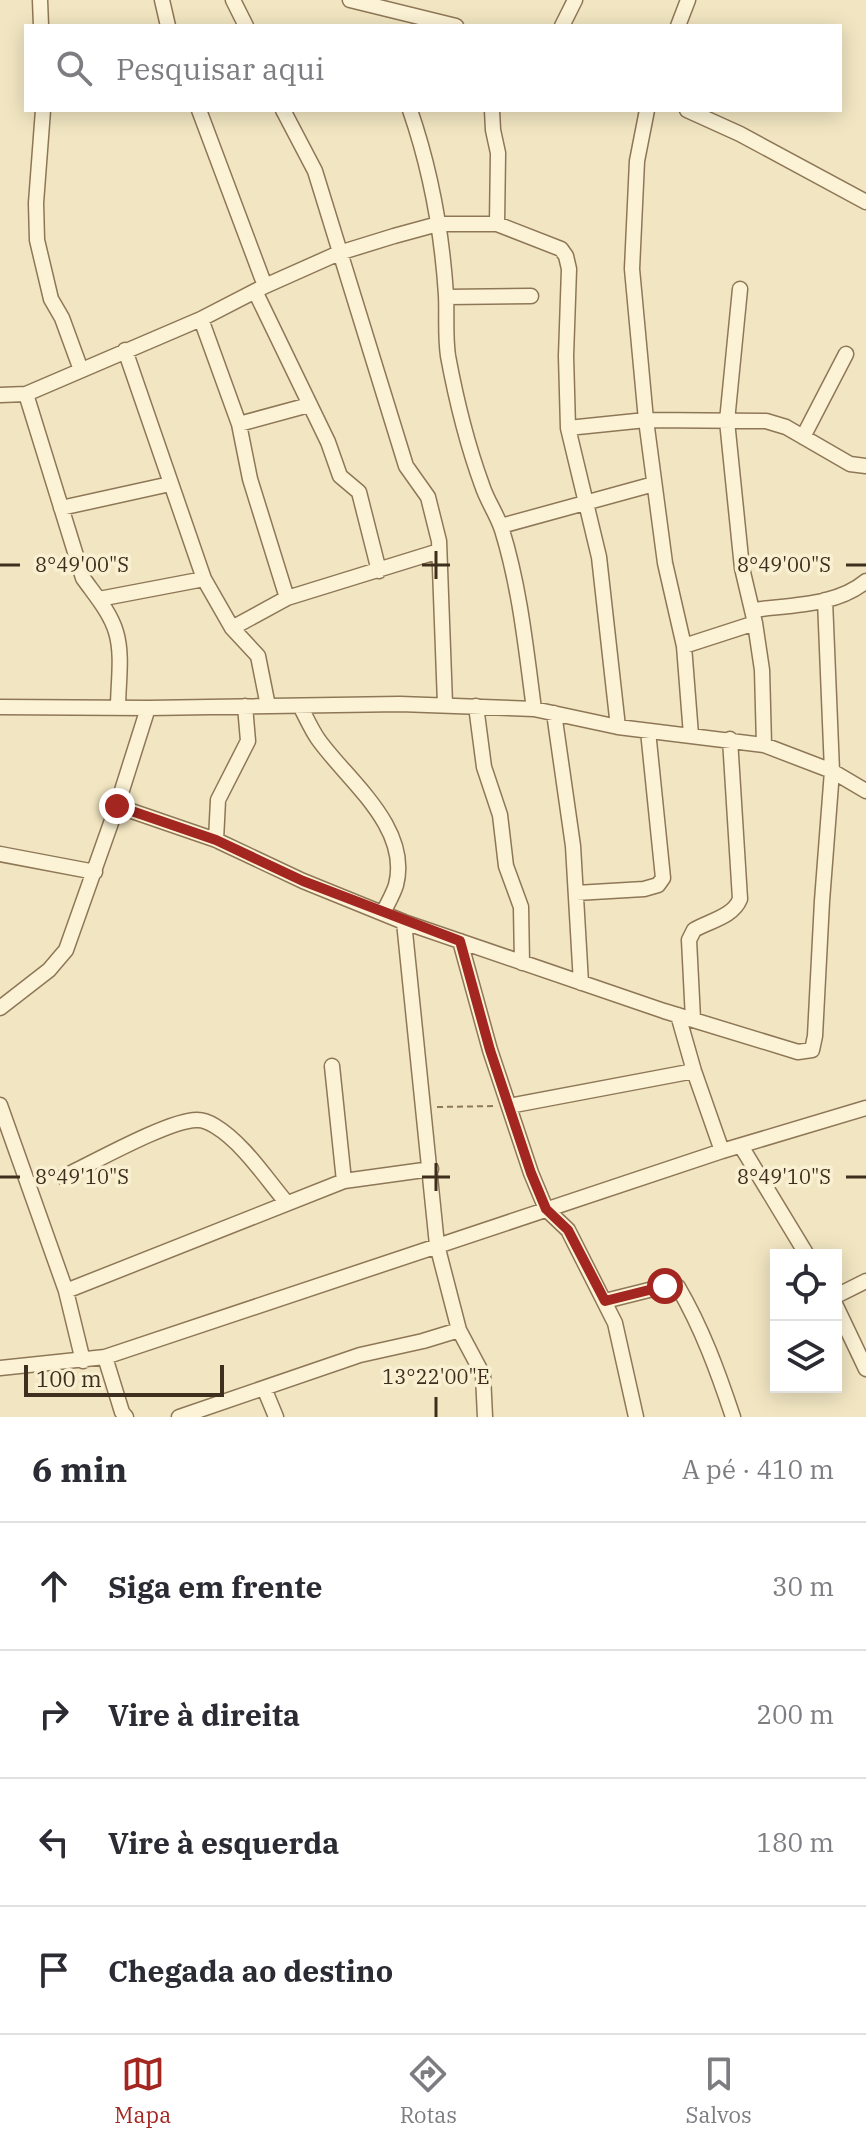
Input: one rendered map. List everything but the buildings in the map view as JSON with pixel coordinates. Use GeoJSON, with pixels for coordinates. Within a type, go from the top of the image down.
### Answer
{"type":"FeatureCollection","features":[{"type":"Feature","properties":{"kind":"street"},"geometry":{"type":"LineString","coordinates":[[40,0],[41,24]]}},
{"type":"Feature","properties":{"kind":"street"},"geometry":{"type":"LineString","coordinates":[[162,0],[168,24]]}},
{"type":"Feature","properties":{"kind":"street"},"geometry":{"type":"LineString","coordinates":[[233,0],[245,24]]}},
{"type":"Feature","properties":{"kind":"street"},"geometry":{"type":"LineString","coordinates":[[563,24],[575,0]]}},
{"type":"Feature","properties":{"kind":"street"},"geometry":{"type":"LineString","coordinates":[[679,24],[688,0]]}},
{"type":"Feature","properties":{"kind":"street"},"geometry":{"type":"LineString","coordinates":[[355,1],[393,19],[438,24]]}},
{"type":"Feature","properties":{"kind":"street"},"geometry":{"type":"LineString","coordinates":[[43,112],[36,203],[37,240],[51,299],[62,318],[81,370]]}},
{"type":"Feature","properties":{"kind":"street"},"geometry":{"type":"LineString","coordinates":[[200,112],[260,288],[309,405],[328,442],[340,476],[359,492],[379,571]]}},
{"type":"Feature","properties":{"kind":"street"},"geometry":{"type":"LineString","coordinates":[[284,112],[315,171],[406,466],[422,485],[437,527],[445,704]]}},
{"type":"Feature","properties":{"kind":"street"},"geometry":{"type":"LineString","coordinates":[[410,112],[438,224],[446,297],[448,355],[479,476],[501,526],[523,622],[534,709]]}},
{"type":"Feature","properties":{"kind":"street"},"geometry":{"type":"LineString","coordinates":[[492,112],[498,153],[497,224]]}},
{"type":"Feature","properties":{"kind":"street"},"geometry":{"type":"LineString","coordinates":[[647,112],[637,161],[632,269],[654,484],[665,563],[684,646],[691,735]]}},
{"type":"Feature","properties":{"kind":"street"},"geometry":{"type":"LineString","coordinates":[[691,112],[740,134],[866,202]]}},
{"type":"Feature","properties":{"kind":"street"},"geometry":{"type":"LineString","coordinates":[[0,393],[26,394],[201,319],[260,288],[339,253],[438,224],[497,224],[561,249],[569,269],[566,356],[568,428],[599,557],[618,727]]}},
{"type":"Feature","properties":{"kind":"street"},"geometry":{"type":"LineString","coordinates":[[740,289],[727,421],[742,568],[754,616],[762,670],[764,745]]}},
{"type":"Feature","properties":{"kind":"street"},"geometry":{"type":"LineString","coordinates":[[446,297],[531,296]]}},
{"type":"Feature","properties":{"kind":"street"},"geometry":{"type":"LineString","coordinates":[[201,319],[239,424],[253,491],[287,598]]}},
{"type":"Feature","properties":{"kind":"street"},"geometry":{"type":"LineString","coordinates":[[125,350],[204,579],[232,628],[258,656],[268,706]]}},
{"type":"Feature","properties":{"kind":"street"},"geometry":{"type":"LineString","coordinates":[[803,437],[846,354]]}},
{"type":"Feature","properties":{"kind":"street"},"geometry":{"type":"LineString","coordinates":[[26,394],[83,578],[115,629],[119,646],[118,708]]}},
{"type":"Feature","properties":{"kind":"street"},"geometry":{"type":"LineString","coordinates":[[239,424],[309,405]]}},
{"type":"Feature","properties":{"kind":"street"},"geometry":{"type":"LineString","coordinates":[[568,428],[646,420],[766,421],[786,427],[850,464],[866,466]]}},
{"type":"Feature","properties":{"kind":"street"},"geometry":{"type":"LineString","coordinates":[[61,508],[170,484]]}},
{"type":"Feature","properties":{"kind":"street"},"geometry":{"type":"LineString","coordinates":[[501,526],[654,484]]}},
{"type":"Feature","properties":{"kind":"street"},"geometry":{"type":"LineString","coordinates":[[232,628],[287,598],[439,551]]}},
{"type":"Feature","properties":{"kind":"street"},"geometry":{"type":"LineString","coordinates":[[99,599],[204,579]]}},
{"type":"Feature","properties":{"kind":"street"},"geometry":{"type":"LineString","coordinates":[[684,646],[754,616],[825,600],[864,586]]}},
{"type":"Feature","properties":{"kind":"street"},"geometry":{"type":"LineString","coordinates":[[117,806],[216,840],[303,881],[404,922],[686,1017],[798,1052],[812,1050],[832,771],[825,600]]}},
{"type":"Feature","properties":{"kind":"street"},"geometry":{"type":"LineString","coordinates":[[0,707],[445,704],[534,709],[618,727],[764,745],[832,771],[866,791]]}},
{"type":"Feature","properties":{"kind":"street"},"geometry":{"type":"LineString","coordinates":[[216,840],[218,800],[248,741],[245,706]]}},
{"type":"Feature","properties":{"kind":"street"},"geometry":{"type":"LineString","coordinates":[[300,706],[316,736],[374,807],[393,838],[398,863],[396,885],[383,913]]}},
{"type":"Feature","properties":{"kind":"street"},"geometry":{"type":"LineString","coordinates":[[476,706],[484,767],[500,815],[506,866],[521,907],[522,963]]}},
{"type":"Feature","properties":{"kind":"street"},"geometry":{"type":"LineString","coordinates":[[0,1008],[49,970],[66,950],[95,872],[148,708]]}},
{"type":"Feature","properties":{"kind":"street"},"geometry":{"type":"LineString","coordinates":[[554,713],[573,846],[581,983]]}},
{"type":"Feature","properties":{"kind":"street"},"geometry":{"type":"LineString","coordinates":[[576,893],[644,889],[658,885],[663,878],[648,731]]}},
{"type":"Feature","properties":{"kind":"street"},"geometry":{"type":"LineString","coordinates":[[722,1151],[694,1071],[686,1017],[689,940],[694,930],[731,912],[740,899],[730,739]]}},
{"type":"Feature","properties":{"kind":"street"},"geometry":{"type":"LineString","coordinates":[[0,854],[95,872]]}},
{"type":"Feature","properties":{"kind":"street"},"geometry":{"type":"LineString","coordinates":[[404,922],[437,1245],[459,1330],[483,1375],[485,1417]]}},
{"type":"Feature","properties":{"kind":"street"},"geometry":{"type":"LineString","coordinates":[[460,941],[509,1106],[546,1209],[568,1230],[605,1301],[619,1339],[636,1417]]}},
{"type":"Feature","properties":{"kind":"street"},"geometry":{"type":"LineString","coordinates":[[332,1066],[344,1181]]}},
{"type":"Feature","properties":{"kind":"street"},"geometry":{"type":"LineString","coordinates":[[509,1106],[694,1071]]}},
{"type":"Feature","properties":{"kind":"street"},"geometry":{"type":"LineString","coordinates":[[0,1105],[66,1291],[83,1361]]}},
{"type":"Feature","properties":{"kind":"street"},"geometry":{"type":"LineString","coordinates":[[0,1368],[105,1357],[722,1151],[866,1108]]}},
{"type":"Feature","properties":{"kind":"street"},"geometry":{"type":"LineString","coordinates":[[63,1177],[156,1132],[199,1120],[214,1125],[231,1138],[286,1202]]}},
{"type":"Feature","properties":{"kind":"street"},"geometry":{"type":"LineString","coordinates":[[741,1146],[803,1249]]}},
{"type":"Feature","properties":{"kind":"street"},"geometry":{"type":"LineString","coordinates":[[66,1291],[344,1181],[431,1169]]}},
{"type":"Feature","properties":{"kind":"street"},"geometry":{"type":"LineString","coordinates":[[842,1293],[866,1281]]}},
{"type":"Feature","properties":{"kind":"street"},"geometry":{"type":"LineString","coordinates":[[605,1301],[665,1286],[678,1287],[716,1366],[730,1416]]}},
{"type":"Feature","properties":{"kind":"street"},"geometry":{"type":"LineString","coordinates":[[842,1316],[863,1352],[866,1369]]}},
{"type":"Feature","properties":{"kind":"street"},"geometry":{"type":"LineString","coordinates":[[179,1417],[360,1355],[459,1330]]}},
{"type":"Feature","properties":{"kind":"street"},"geometry":{"type":"LineString","coordinates":[[105,1357],[121,1415]]}},
{"type":"Feature","properties":{"kind":"street"},"geometry":{"type":"LineString","coordinates":[[264,1388],[276,1417]]}},
{"type":"Feature","properties":{"kind":"path"},"geometry":{"type":"LineString","coordinates":[[424,1107],[509,1106]]}},
{"type":"Feature","properties":{"kind":"route"},"geometry":{"type":"LineString","coordinates":[[117,806],[216,840],[303,881],[460,941],[490,1050],[517,1134],[546,1209],[568,1230],[605,1301],[665,1286]]}}]}
